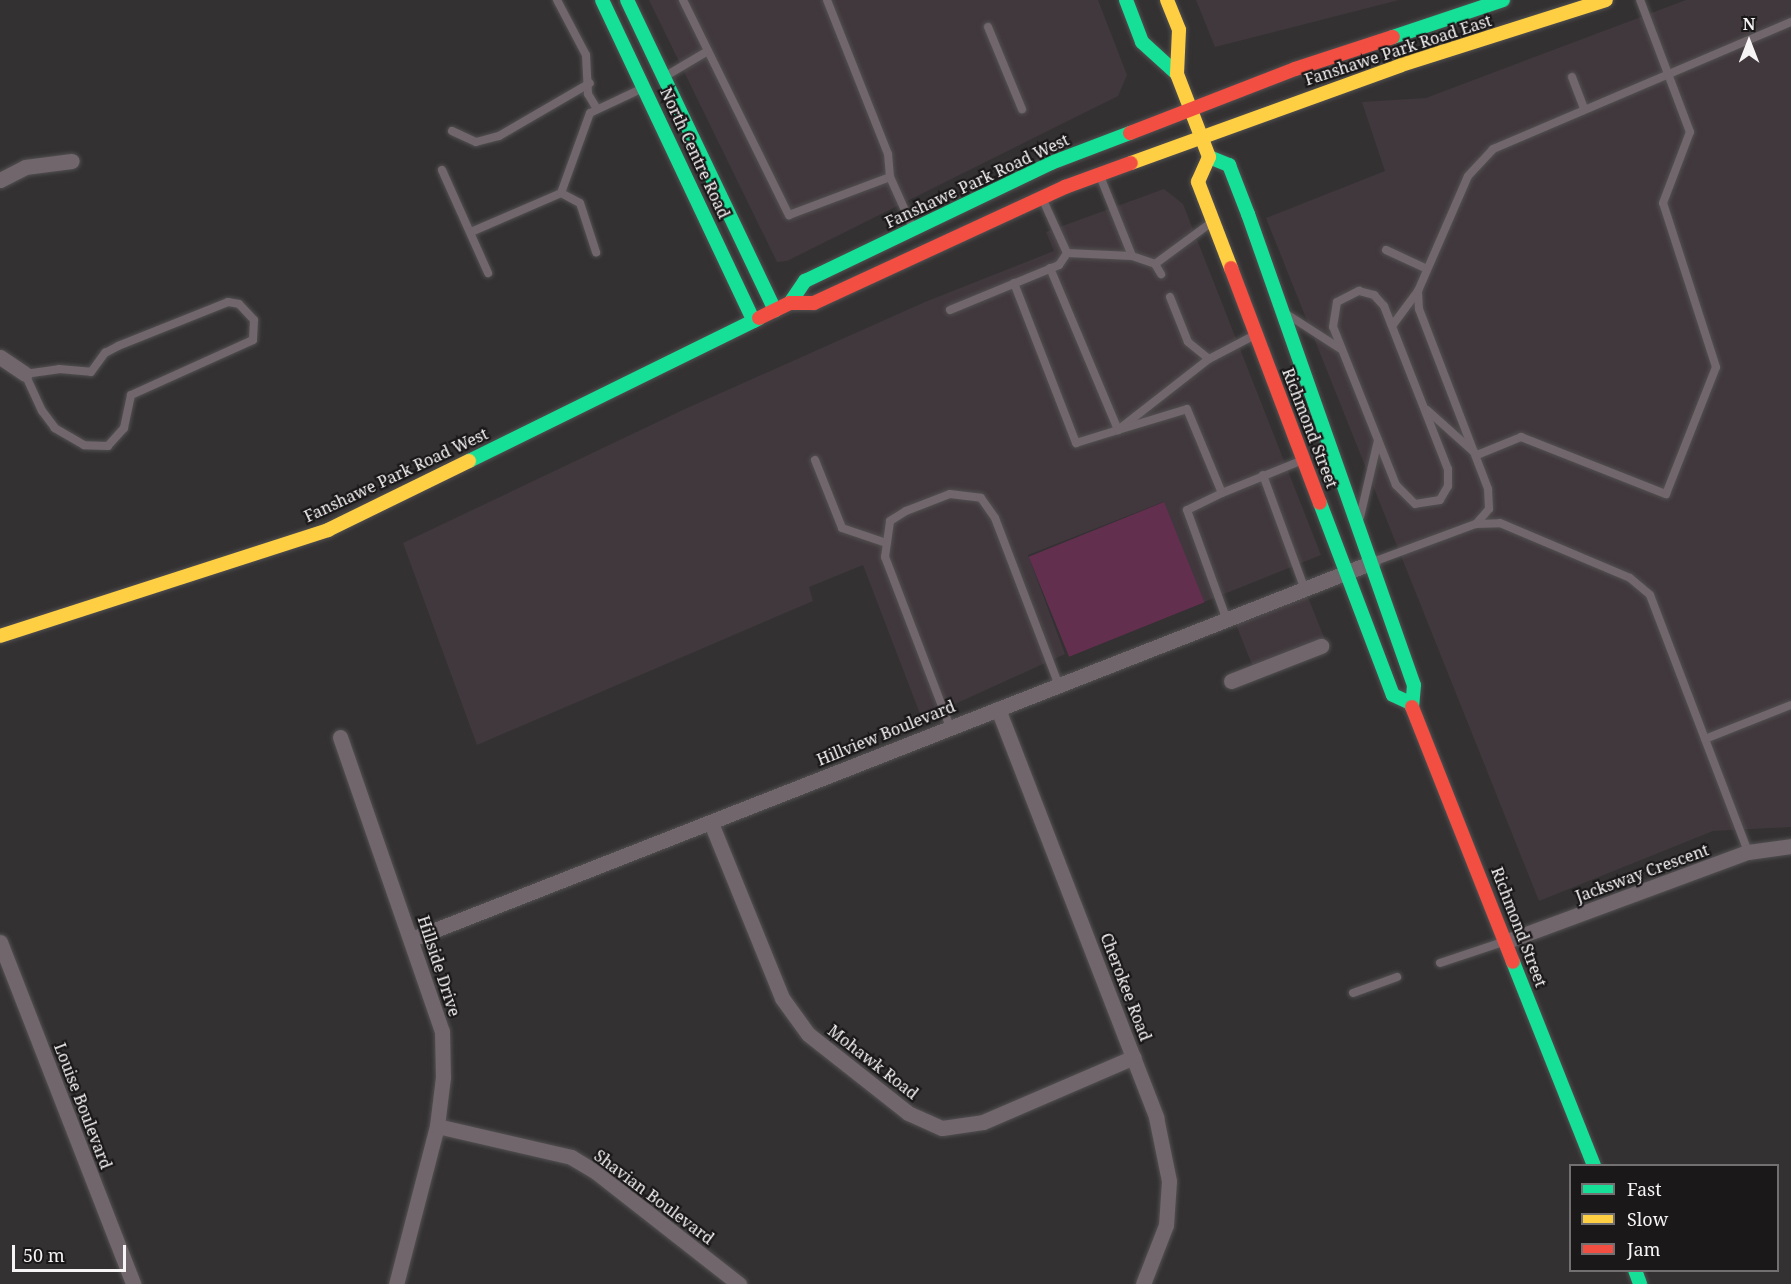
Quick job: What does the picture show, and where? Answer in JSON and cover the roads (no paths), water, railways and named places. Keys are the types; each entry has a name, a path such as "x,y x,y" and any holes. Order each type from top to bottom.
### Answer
{"main road":[{"name":"North Centre Road","path":"602,0 646,87 754,321"},
{"name":"North Centre Road","path":"627,0 666,75 775,310"},
{"path":"1126,0 1142,42 1178,74"},
{"path":"1167,0 1179,30 1178,74 1209,157"},
{"name":"Fanshawe Park Road East","path":"1191,108 1391,35 1503,0"},
{"name":"Fanshawe Park Road East","path":"1203,137 1401,65 1606,0"},
{"name":"Fanshawe Park Road West","path":"790,303 805,281 1051,163 1191,108"},
{"name":"Fanshawe Park Road West","path":"0,636 327,530 790,303 814,303 1042,196 1203,137"},
{"name":"Richmond Street","path":"1410,703 1393,695 1348,571 1198,182 1209,157 1229,165 1373,562 1414,685 1410,703 1507,941 1593,1164"}],"street":[{"path":"0,180 25,167 72,161"},
{"path":"0,357 25,374"},
{"name":"Hillview Boulevard","path":"412,939 711,823 1058,683 1373,562"},
{"path":"1231,681 1321,646"},
{"name":"Cherokee Road","path":"998,709 1156,1118 1168,1181 1167,1225 1143,1284"},
{"name":"Hillside Drive","path":"340,737 412,939 442,1031 443,1077 436,1126 396,1284"},
{"name":"Mohawk Road","path":"711,823 782,998 808,1034 909,1113 942,1128 983,1122 1134,1058"},
{"name":"Jacksway Crescent","path":"1507,941 1748,852 1791,846"},
{"name":"Louise Boulevard","path":"0,942 133,1284"},
{"name":"Shavian Boulevard","path":"436,1126 571,1158 596,1172 739,1284"}],"lane":[{"path":"557,0 586,55 590,83 588,94 597,109"},
{"path":"683,0 789,215 890,177"},
{"path":"827,0 888,154 890,177 914,229"},
{"path":"1477,455 1521,436 1666,494 1716,367 1663,203 1690,132 1640,0"},
{"path":"1392,326 1418,291 1468,176 1493,149 1668,72 1791,22"},
{"path":"988,27 1022,109"},
{"path":"471,232 561,193 590,113 646,87 708,51"},
{"path":"1572,77 1584,109"},
{"path":"452,131 461,139 476,142 499,136 590,83"},
{"path":"442,170 488,273"},
{"path":"1099,175 1132,256"},
{"path":"561,193 580,203 596,252"},
{"path":"1042,196 1067,253"},
{"path":"1155,264 1214,221"},
{"path":"1386,250 1427,269"},
{"path":"1067,253 1132,256 1155,264 1161,274"},
{"path":"950,310 1059,265 1067,253"},
{"path":"1050,268 1118,430"},
{"path":"1014,283 1076,443 1187,409 1222,493"},
{"path":"1359,291 1374,296 1384,306 1448,469 1448,486 1440,500 1415,504 1404,497 1342,350 1333,327 1333,314 1337,302 1347,294 1359,291"},
{"path":"1418,291 1419,309 1477,455 1488,489 1489,509 1476,524"},
{"path":"1170,297 1188,342 1209,359"},
{"path":"228,302 239,304 254,320 253,340 243,347 131,396 124,428 108,446 84,445 55,428 42,411 25,374 59,369 92,372 105,353 118,346 228,302"},
{"path":"1282,311 1342,350"},
{"path":"1118,430 1209,359 1256,334"},
{"path":"1424,407 1477,455"},
{"path":"1359,522 1378,439"},
{"path":"1226,618 1187,510 1304,459"},
{"path":"815,460 842,528 886,543"},
{"path":"1263,475 1304,587"},
{"path":"950,727 885,557 891,521 906,511 950,494 981,498 995,518 1058,683"},
{"path":"1373,562 1476,524 1500,523 1630,578 1650,595 1748,852"},
{"path":"1705,739 1791,705"},
{"path":"1440,963 1507,941"},
{"path":"1353,993 1397,978"}]}
